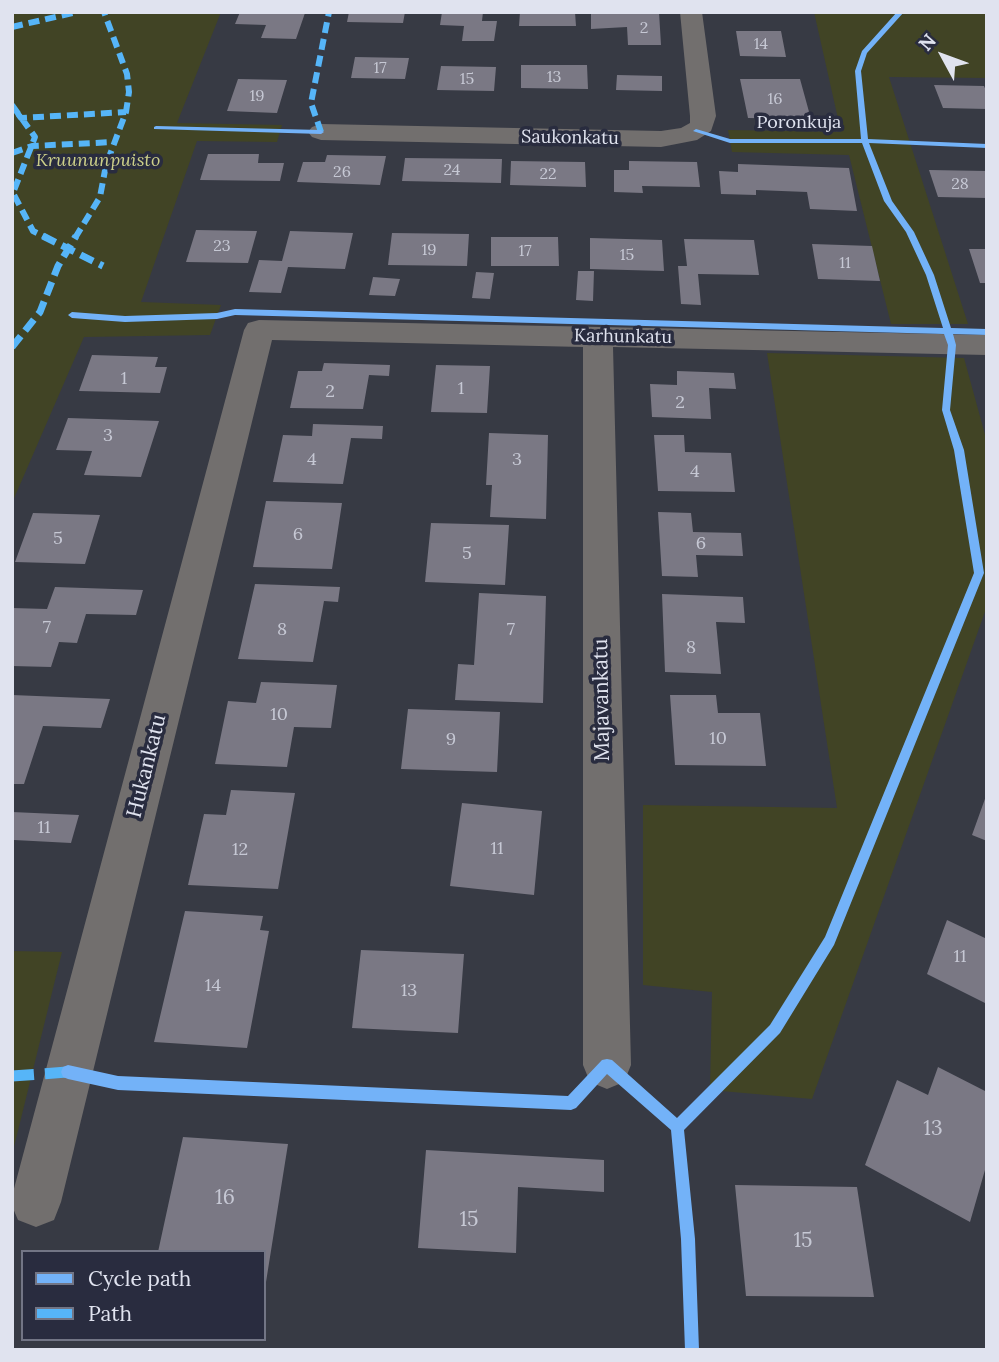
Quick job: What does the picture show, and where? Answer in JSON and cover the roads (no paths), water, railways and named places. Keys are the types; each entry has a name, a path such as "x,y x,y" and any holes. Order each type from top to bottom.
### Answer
{"street":[{"name":"Saukonkatu","path":"321,132 662,139 688,135 702,126 703,116 691,12"},
{"name":"Karhunkatu","path":"260,330 987,345"},
{"name":"Hukankatu","path":"36,1202 260,330"},
{"name":"Majavankatu","path":"598,336 607,1065"}],"park label":[{"name":"Kruununpuisto","path":"98,161"}]}
